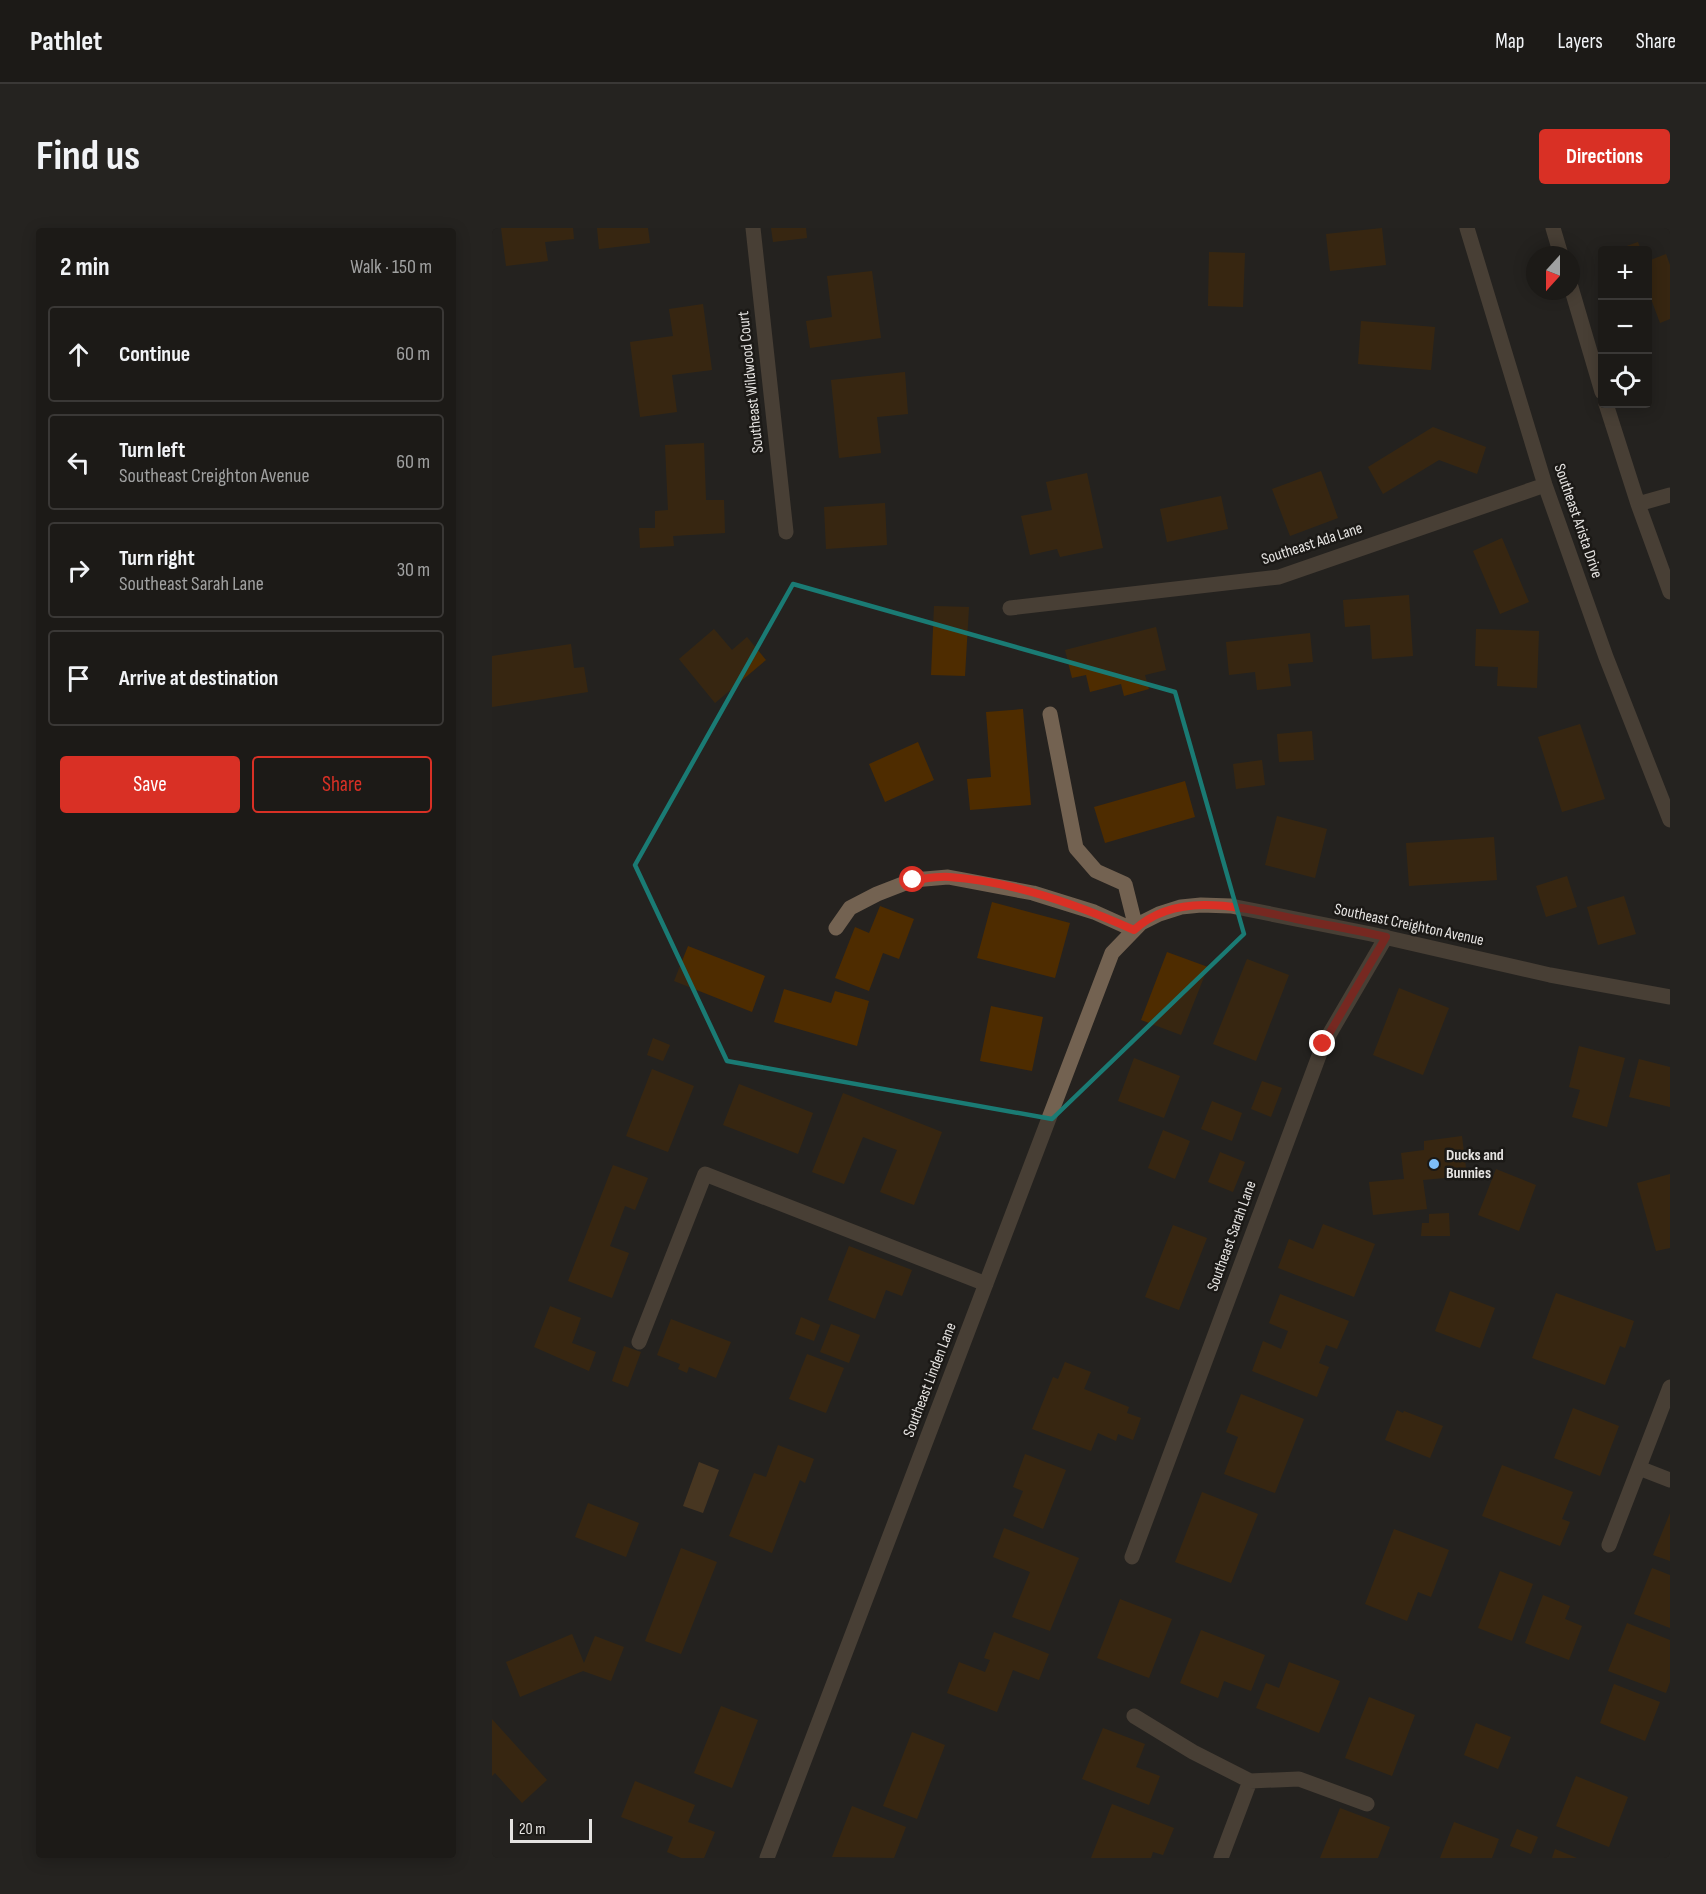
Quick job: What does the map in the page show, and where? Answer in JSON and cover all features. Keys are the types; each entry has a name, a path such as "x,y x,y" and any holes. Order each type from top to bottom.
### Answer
{"street":[{"name":"Southeast Wildwood Court","path":"753,228 786,532"},
{"name":"Southeast Arista Drive","path":"1467,228 1545,484 1606,657 1670,820"},
{"path":"1553,228 1559,246"},
{"path":"1575,300 1598,378"},
{"path":"1607,408 1638,504 1670,592"},
{"name":"Southeast Ada Lane","path":"1010,609 1279,577 1545,484"},
{"path":"1638,504 1670,495"},
{"path":"1050,714 1076,848 1096,871 1125,884 1137,927"},
{"path":"836,928 850,908 877,894 913,880 948,877 1034,893 1137,927"},
{"name":"Southeast Creighton Avenue","path":"1137,927 1181,907 1221,906 1386,937 1550,975 1670,997"},
{"name":"Southeast Linden Lane","path":"767,1858 1112,953 1137,927"},
{"name":"Southeast Sarah Lane","path":"1132,1557 1323,1044 1386,937"},
{"path":"639,1342 705,1174 986,1284"},
{"path":"1609,1545 1670,1387"},
{"path":"1639,1468 1670,1480"},
{"path":"1134,1716 1193,1752 1250,1781 1299,1779 1367,1804"},
{"path":"1221,1858 1250,1781"}],"highlighted area":[{"path":"793,584 1175,692 1244,934 1052,1119 727,1061 635,865"}],"shaded area":[{"path":"699,1462 719,1470 703,1513 683,1506"}],"building":[{"path":"501,228 573,228 574,239 545,242 548,261 506,266"},
{"path":"597,228 648,228 650,243 599,249"},
{"path":"771,228 806,228 807,238 773,242"},
{"path":"1382,228 1386,265 1330,271 1326,234"},
{"path":"1638,242 1640,246 1627,246"},
{"path":"1209,252 1245,253 1243,307 1208,306"},
{"path":"1666,254 1670,265 1670,319 1660,323 1652,301 1652,259"},
{"path":"872,271 881,338 810,348 806,321 832,317 827,276"},
{"path":"703,304 712,370 672,375 677,412 640,417 630,342 673,336 669,309"},
{"path":"1361,321 1435,327 1431,370 1358,364"},
{"path":"905,372 908,414 877,417 881,453 839,458 831,380"},
{"path":"1433,427 1486,447 1477,474 1439,460 1383,494 1368,467"},
{"path":"704,443 706,500 724,500 725,533 673,536 674,546 640,548 639,528 655,528 655,511 668,510 665,445"},
{"path":"1321,471 1338,518 1290,536 1272,489"},
{"path":"1087,473 1103,548 1060,557 1057,549 1030,555 1021,516 1052,510 1046,482"},
{"path":"1221,496 1228,529 1167,542 1160,509"},
{"path":"885,503 887,545 826,549 824,507"},
{"path":"1502,538 1529,602 1500,614 1473,551"},
{"path":"1409,595 1413,656 1372,659 1370,625 1345,627 1343,600"},
{"path":"934,606 969,607 965,676 931,675"},
{"path":"1156,627 1166,670 1145,675 1149,689 1124,696 1121,684 1090,692 1086,675 1072,678 1065,650"},
{"path":"714,629 732,650 747,637 766,660 715,703 679,659"},
{"path":"1476,629 1539,631 1537,688 1497,686 1498,667 1475,666"},
{"path":"1310,633 1313,662 1288,664 1291,686 1257,690 1255,672 1229,675 1226,642"},
{"path":"571,644 574,668 584,667 588,692 492,707 492,656"},
{"path":"1023,709 1031,805 970,810 967,779 991,777 986,712"},
{"path":"1580,724 1605,799 1562,812 1538,737"},
{"path":"1312,731 1314,760 1279,762 1277,734"},
{"path":"918,742 934,780 885,802 869,764"},
{"path":"1262,760 1265,785 1236,789 1233,764"},
{"path":"1185,781 1195,817 1105,843 1094,807"},
{"path":"1277,816 1327,829 1315,878 1265,865"},
{"path":"1494,837 1497,880 1409,886 1406,843"},
{"path":"1567,876 1577,907 1546,917 1536,886"},
{"path":"1624,896 1636,934 1598,945 1587,907"},
{"path":"992,902 1070,923 1055,978 977,958"},
{"path":"880,906 914,919 899,959 883,953 869,991 835,978 855,927 869,933"},
{"path":"688,946 765,976 752,1012 674,981"},
{"path":"1167,952 1208,967 1181,1035 1141,1020"},
{"path":"1247,959 1289,975 1256,1061 1213,1044"},
{"path":"1399,988 1449,1008 1423,1075 1373,1055"},
{"path":"784,989 831,1003 835,991 869,1001 857,1046 774,1022"},
{"path":"991,1006 1043,1017 1032,1071 980,1061"},
{"path":"653,1038 670,1045 663,1061 647,1055"},
{"path":"1579,1046 1625,1058 1607,1127 1572,1117 1580,1090 1569,1087"},
{"path":"1134,1058 1180,1076 1164,1118 1118,1101"},
{"path":"1639,1059 1670,1067 1670,1107 1629,1097"},
{"path":"652,1069 694,1086 668,1152 626,1136"},
{"path":"1262,1081 1282,1088 1271,1117 1251,1109"},
{"path":"739,1084 813,1113 798,1154 723,1125"},
{"path":"843,1093 942,1132 914,1205 880,1192 897,1150 863,1137 844,1184 812,1172"},
{"path":"1212,1101 1242,1113 1232,1141 1201,1129"},
{"path":"1163,1130 1190,1141 1175,1179 1148,1168"},
{"name":"Ducks and Bunnies","path":"1462,1136 1467,1176 1423,1180 1427,1209 1373,1215 1369,1182 1404,1179 1401,1153 1424,1150 1424,1141"},
{"path":"1220,1152 1245,1162 1233,1192 1208,1182"},
{"path":"613,1165 648,1178 635,1210 625,1206 610,1246 629,1253 612,1298 568,1281"},
{"path":"1496,1169 1536,1185 1519,1231 1478,1215"},
{"path":"1670,1174 1670,1248 1656,1251 1637,1183"},
{"path":"1449,1213 1450,1236 1421,1236 1422,1223 1429,1223 1429,1214"},
{"path":"1323,1224 1375,1244 1354,1297 1278,1268 1289,1239 1313,1249"},
{"path":"1173,1225 1207,1238 1179,1310 1145,1297"},
{"path":"849,1246 912,1270 902,1296 886,1290 875,1319 828,1300"},
{"path":"1450,1291 1495,1308 1480,1348 1435,1331"},
{"path":"1556,1293 1634,1321 1625,1348 1620,1346 1605,1385 1532,1358"},
{"path":"1280,1294 1349,1321 1337,1349 1326,1345 1319,1363 1329,1367 1317,1397 1252,1371 1263,1341 1281,1349 1288,1331 1269,1323"},
{"path":"550,1306 581,1318 572,1343 596,1352 589,1371 534,1347"},
{"path":"801,1317 820,1325 814,1341 795,1334"},
{"path":"671,1319 731,1342 716,1378 689,1367 687,1373 678,1369 680,1364 657,1355"},
{"path":"831,1324 860,1335 849,1363 820,1352"},
{"path":"624,1346 641,1352 628,1387 612,1381"},
{"path":"807,1354 844,1368 826,1413 789,1399"},
{"path":"1065,1362 1091,1372 1084,1389 1129,1407 1127,1413 1141,1418 1133,1440 1118,1434 1116,1441 1098,1433 1091,1451 1032,1429 1053,1377 1058,1379"},
{"path":"1241,1394 1304,1419 1275,1493 1224,1474 1238,1437 1226,1432"},
{"path":"1573,1408 1619,1426 1600,1476 1554,1458"},
{"path":"1397,1410 1443,1426 1430,1458 1385,1440"},
{"path":"778,1445 814,1459 805,1483 800,1480 772,1553 729,1536 754,1473 766,1477"},
{"path":"1025,1454 1066,1470 1043,1529 1013,1516 1023,1491 1013,1487"},
{"path":"1502,1465 1573,1492 1562,1519 1570,1522 1560,1546 1482,1516"},
{"path":"1202,1492 1258,1514 1231,1583 1175,1562"},
{"path":"588,1503 639,1523 626,1557 575,1537"},
{"path":"1670,1513 1670,1561 1653,1555"},
{"path":"1004,1528 1079,1558 1050,1631 1012,1617 1030,1572 993,1557"},
{"path":"1394,1529 1449,1550 1431,1597 1418,1592 1407,1621 1365,1604"},
{"path":"681,1548 717,1562 681,1654 645,1641"},
{"path":"1652,1568 1670,1575 1670,1628 1634,1614"},
{"path":"1500,1571 1533,1584 1512,1641 1478,1628"},
{"path":"1543,1595 1570,1606 1565,1619 1582,1626 1569,1660 1525,1643"},
{"path":"1120,1599 1172,1619 1149,1678 1097,1658"},
{"path":"1627,1623 1670,1640 1670,1682 1666,1693 1608,1671"},
{"path":"1201,1630 1265,1655 1251,1691 1224,1681 1218,1698 1180,1683"},
{"path":"994,1632 1049,1654 1039,1680 1013,1670 997,1712 947,1693 959,1662 985,1672 990,1660 984,1658"},
{"path":"572,1634 584,1663 595,1636 624,1647 611,1681 583,1671 520,1697 506,1662"},
{"path":"1289,1662 1340,1681 1319,1733 1256,1708 1266,1683 1279,1688"},
{"path":"1614,1684 1660,1702 1645,1741 1600,1723"},
{"path":"1369,1697 1415,1715 1392,1776 1345,1758"},
{"path":"721,1706 758,1720 732,1788 694,1773"},
{"path":"492,1719 547,1780 522,1803 495,1773 492,1776"},
{"path":"1476,1723 1511,1737 1498,1769 1464,1755"},
{"path":"1103,1728 1145,1744 1136,1767 1160,1776 1149,1805 1082,1779"},
{"path":"912,1732 945,1745 917,1819 883,1806"},
{"path":"1576,1776 1628,1797 1609,1847 1556,1826"},
{"path":"635,1781 695,1805 688,1822 715,1832 704,1858 681,1858 667,1852 673,1837 621,1817"},
{"path":"1112,1804 1174,1828 1163,1855 1153,1852 1151,1858 1091,1858"},
{"path":"852,1806 906,1827 894,1858 832,1857"},
{"path":"1340,1808 1390,1827 1378,1858 1320,1858"},
{"path":"1454,1822 1499,1839 1492,1858 1440,1858"},
{"path":"1517,1829 1538,1837 1531,1854 1510,1846"},
{"path":"1555,1849 1577,1858 1552,1858"}],"place":[{"name":"Ducks and Bunnies","path":"1434,1164"}],"route":[{"path":"913,880 948,877 1034,893 1094,912 1134,930 1159,914 1181,907 1201,905 1231,906 1386,937 1323,1044"}]}
